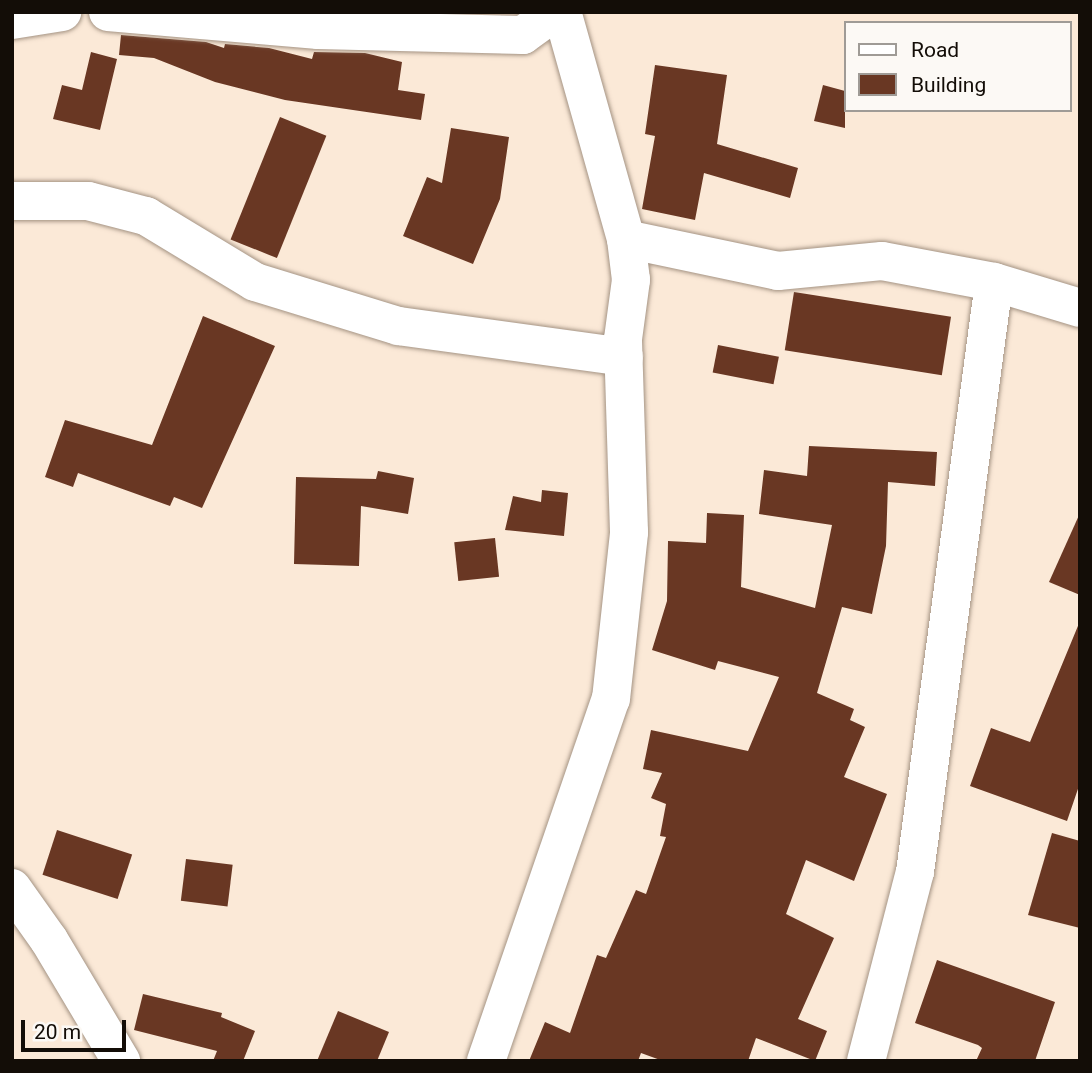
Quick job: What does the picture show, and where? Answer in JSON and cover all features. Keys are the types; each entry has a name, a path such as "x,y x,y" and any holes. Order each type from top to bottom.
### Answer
{"street":[{"path":"12,20 62,12"},
{"path":"108,12 318,30 523,35 555,12"},
{"path":"486,1061 611,699 629,532 624,357 631,280 626,239 562,12"},
{"path":"12,201 89,201 146,216 255,282 398,326 624,357"},
{"path":"626,239 778,271 882,261 995,282 1080,308"},
{"path":"866,1061 915,872 995,282"},
{"path":"12,888 49,940 121,1061"}],"building":[{"path":"121,35 206,42 224,48 225,44 269,48 312,59 314,52 365,53 402,62 398,90 425,94 421,120 285,100 215,82 154,58 119,55"},
{"path":"91,52 117,59 100,130 53,119 62,85 82,90"},
{"path":"655,65 727,75 717,144 798,168 790,198 704,173 695,220 642,209 655,136 645,134"},
{"path":"823,85 844,91 845,128 814,121"},
{"path":"280,117 326,136 277,258 231,239"},
{"path":"451,128 509,137 500,199 473,264 403,236 427,177 442,183"},
{"path":"794,292 951,317 942,375 785,350"},
{"path":"203,316 275,346 202,508 174,497 170,506 78,473 73,487 45,477 65,420 152,445"},
{"path":"718,345 779,357 774,384 713,372"},
{"path":"809,446 937,452 935,486 888,482 886,546 872,614 842,607 817,693 854,709 850,720 865,727 844,777 887,794 854,881 806,860 786,914 834,938 798,1019 827,1031 815,1061 756,1038 748,1061 663,1061 641,1053 638,1061 529,1061 545,1022 570,1033 597,955 606,958 636,890 646,894 666,837 660,836 666,804 651,798 662,773 643,769 651,730 748,751 779,677 718,661 715,670 652,650 667,601 668,541 706,543 707,513 744,515 741,587 815,608 832,525 759,514 764,470 807,476"},
{"path":"378,471 414,478 408,514 361,506 359,566 294,564 296,477 376,479"},
{"path":"542,490 568,493 564,536 505,530 513,496 541,502"},
{"path":"1080,513 1080,595 1049,582"},
{"path":"495,538 499,577 458,581 454,542"},
{"path":"1080,621 1080,783 1067,821 970,786 991,728 1030,742"},
{"path":"57,830 132,854 118,899 42,875"},
{"path":"1052,833 1080,841 1080,928 1028,915"},
{"path":"186,859 233,865 228,906 181,901"},
{"path":"937,960 1055,1002 1035,1061 976,1061 982,1048 978,1045 915,1023"},
{"path":"143,994 222,1013 221,1017 255,1031 243,1061 213,1061 217,1051 134,1030"},
{"path":"338,1011 389,1032 377,1061 317,1061"}]}
